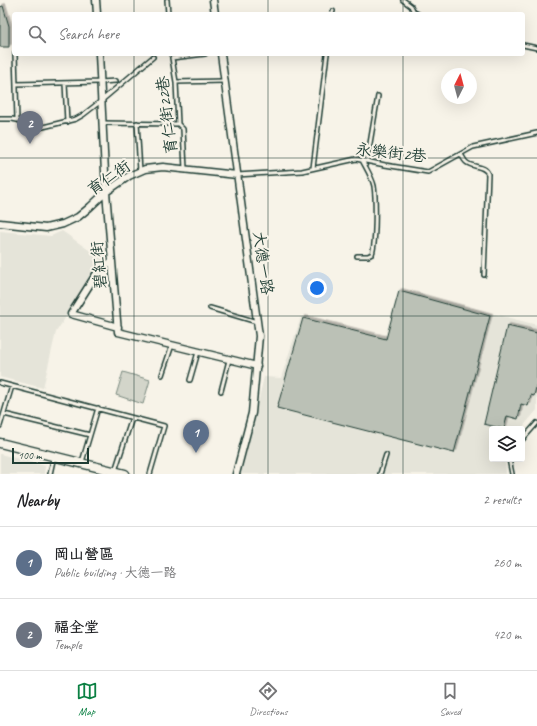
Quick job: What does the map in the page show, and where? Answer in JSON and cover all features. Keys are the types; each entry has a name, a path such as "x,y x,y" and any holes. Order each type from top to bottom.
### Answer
{"street":[{"path":"96,0 97,12"},
{"path":"213,0 215,12"},
{"name":"碧紅街","path":"99,56 106,192 118,327"},
{"name":"大德一路","path":"220,56 259,336 252,413 236,474"},
{"name":"育仁街","path":"0,223 46,228 63,224 78,217 106,192 129,176 145,169 163,167 237,175"},
{"path":"112,263 102,265 71,314 118,327 118,332 257,366"},
{"path":"0,443 125,474"}],"lane":[{"path":"167,0 168,12"},
{"path":"403,0 411,6 414,12"},
{"path":"525,45 537,48"},
{"path":"15,56 17,120"},
{"name":"育仁街22巷","path":"185,169 183,129 178,124 176,82 172,58 189,56"},
{"path":"314,168 327,56"},
{"path":"0,119 12,119 32,126 44,127 76,119 101,101 153,57"},
{"path":"16,84 100,82 116,80"},
{"path":"176,82 224,81"},
{"path":"65,83 67,122"},
{"path":"367,161 378,96"},
{"path":"102,124 178,124"},
{"path":"137,124 140,172"},
{"name":"永樂街2巷","path":"237,175 302,171 356,159 428,172 473,146 537,133"},
{"path":"460,154 466,162 484,169 488,174 484,275"},
{"path":"357,256 368,256 372,254 374,249 374,184 362,160"},
{"path":"210,308 257,322"},
{"path":"162,375 172,345"},
{"path":"190,380 198,352"},
{"path":"221,391 229,360"},
{"path":"0,383 164,426 150,474"},
{"path":"0,426 12,386"},
{"path":"82,463 98,408"},
{"path":"4,414 90,435"},
{"path":"115,472 132,418"},
{"path":"525,437 537,423"},
{"path":"380,474 386,455"},
{"path":"50,474 54,456"},
{"path":"510,462 512,474"}],"shaded area":[{"path":"0,231 51,236 62,231 103,260 56,332 43,388 0,377"},
{"path":"399,289 537,325 537,410 524,426 489,426 489,462 505,462 506,474 241,474 264,377 281,378 301,317 384,339"},
{"path":"123,372 150,380 143,404 116,395"},
{"path":"0,454 45,466 44,474 0,474"}],"building":[{"path":"3,6 9,26 9,47 0,47 0,7"},
{"path":"399,291 490,316 454,453 277,408 303,318 386,339"},
{"path":"507,326 537,333 537,383 534,396 531,395 528,406 521,404 518,419 507,416 505,426 492,426 484,424"}],"place":[{"name":"福全堂","path":"30,144"},
{"name":"岡山營區","path":"196,453"}]}
